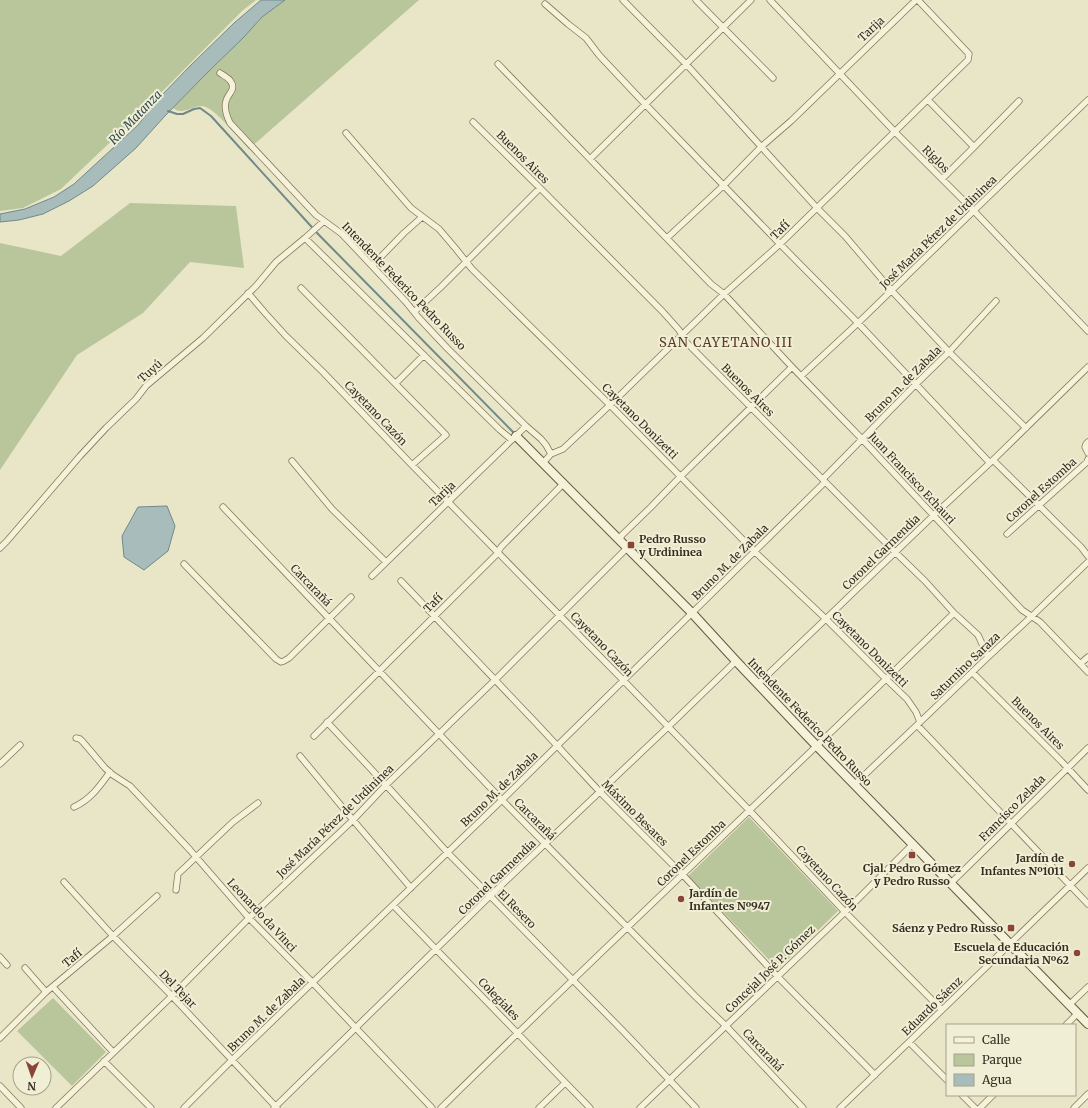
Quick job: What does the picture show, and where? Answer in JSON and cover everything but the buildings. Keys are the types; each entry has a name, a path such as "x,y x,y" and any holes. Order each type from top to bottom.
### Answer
{"street":[{"path":"623,0 686,64 817,208 845,236 892,291 949,352 1026,428"},
{"path":"696,0 773,78"},
{"path":"590,159 751,0"},
{"name":"Riglos","path":"770,0 895,132 974,211 1088,331"},
{"name":"Tarija","path":"667,238 917,0"},
{"name":"Tafí","path":"543,463 551,454 563,449 724,294 780,244 968,60 969,54 917,0"},
{"path":"545,4 586,38 599,55 645,104 723,186 858,323 915,385 991,462 1081,547 1088,556"},
{"name":"Juan Francisco Echauri","path":"498,64 711,284 724,294 792,368 862,439 1022,610 1040,622 1088,672"},
{"name":"Intendente Federico Pedro Russo","path":"220,73 230,79 233,85 226,103 230,123 316,215 342,234 447,348 541,439 551,454"},
{"path":"928,100 974,147"},
{"name":"José María Pérez de Urdininea","path":"801,376 892,291 1088,100"},
{"path":"942,179 1019,101"},
{"name":"Buenos Aires","path":"473,122 663,312 679,330 686,341 925,581 954,613 978,635 988,657"},
{"name":"Cayetano Donizetti","path":"346,133 411,208 439,229 466,262 681,476 754,551 907,698 916,712 919,724 1088,904"},
{"path":"414,312 442,287 540,188"},
{"path":"372,266 422,217"},
{"name":"Tuyú","path":"0,548 80,456 136,399 146,386 203,338 256,286 276,262 324,221"},
{"path":"305,238 500,430 514,438"},
{"path":"301,288 446,435 412,465"},
{"name":"Cayetano Cazón","path":"248,293 271,320 560,615 749,810 845,912 942,1010"},
{"name":"Bruno m. de Zabala","path":"824,480 862,439 949,352 996,301"},
{"path":"396,383 424,355"},
{"name":"Coronel Garmendia","path":"758,684 991,462 1088,367"},
{"path":"619,540 622,535 651,508 681,476 792,368"},
{"name":"Tarija","path":"372,576 526,426"},
{"name":"Intendente Federico Pedro Russo","path":"514,438 564,483 1088,1024"},
{"name":"Coronel Estomba","path":"1088,442 1085,447 1088,453"},
{"name":"Coronel Estomba","path":"1007,534 1087,462 1088,459"},
{"path":"292,460 332,509 386,562"},
{"name":"Bruno M. de Zabala","path":"184,1108 624,681 824,480"},
{"name":"Tafí","path":"314,736 496,555 501,547 564,483"},
{"name":"Carcarañá","path":"223,507 502,800 726,1026 803,1108"},
{"name":"José María Pérez de Urdininea","path":"56,1108 172,996 249,918 353,820 386,785 440,734 627,548"},
{"name":"Saturnino Saraza","path":"855,784 1088,562"},
{"path":"184,564 276,659 281,662 284,662 289,658 351,597"},
{"name":"Máximo Besares","path":"401,580 600,792 683,875 777,976 875,1075"},
{"name":"Coronel Estomba","path":"441,1108 749,810 818,746 954,613"},
{"path":"1080,664 1088,657"},
{"name":"Coronel Garmendia","path":"276,1107 490,896 736,661"},
{"name":"Buenos Aires","path":"972,672 1088,790"},
{"name":"El Resero","path":"327,722 448,853 624,1032 696,1108"},
{"name":"Leonardo da Vinci","path":"76,738 83,742 104,768 130,786 196,857 249,918 432,1108"},
{"path":"0,764 20,745"},
{"name":"Francisco Zelada","path":"951,883 1088,748"},
{"path":"300,756 411,888"},
{"path":"74,807 88,800 110,772"},
{"path":"176,890 178,874 234,822 258,803"},
{"name":"Concejal José P. Gómez","path":"640,1108 845,912 913,844"},
{"name":"Eduardo Sáenz","path":"840,1108 1088,868"},
{"name":"Del Tejar","path":"64,882 113,936 172,996 276,1107"},
{"name":"Tafí","path":"0,1038 46,992 113,936 157,896"},
{"name":"Colegiales","path":"393,905 590,1108"},
{"path":"0,957 7,965"},
{"path":"25,968 46,992"},
{"path":"53,987 113,1052"},
{"path":"1070,1004 1088,987"},
{"path":"1067,1024 1078,1013"},
{"path":"909,1042 946,1079"},
{"path":"104,1061 151,1108"},
{"path":"539,1108 565,1082"},
{"path":"0,1086 21,1108"},
{"path":"1074,1108 1088,1094"},
{"path":"963,1096 974,1108"},
{"path":"980,1108 993,1096"}],"green space":[{"path":"0,0 256,0 242,11 145,109 61,189 23,208 0,211"},
{"path":"285,0 419,0 249,149 216,114 206,107 198,106 181,111 173,108 262,17"},
{"path":"130,203 236,206 244,268 190,262 143,313 77,355 0,470 0,243 61,256"},
{"path":"749,817 838,911 778,969 688,876"},
{"path":"53,998 106,1052 72,1086 52,1066 52,1056 42,1056 17,1031"}],"water":[{"path":"261,0 285,0 262,17 164,117 136,148 93,186 69,201 43,214 19,220 0,222 0,214 25,209 54,197 74,184 138,125 161,96 190,66 234,23"},
{"path":"167,506 175,526 168,551 144,570 124,557 122,536 138,507"}],"waterway":[{"path":"168,111 183,114 200,108 211,116 319,235 516,435"}],"place":[{"name":"Pedro Russo y Urdininea","path":"631,545"},
{"name":"Cjal. Pedro Gómez y Pedro Russo","path":"912,855"},
{"name":"Jardín de Infantes Nº1011","path":"1072,864"},
{"name":"Jardín de Infantes Nº947","path":"681,899"},
{"name":"Sáenz y Pedro Russo","path":"1011,928"},
{"name":"Escuela de Educación Secundaria Nº62","path":"1077,953"}],"district":[{"name":"SAN CAYETANO III","path":"726,342"}],"water label":[{"name":"Río Matanza","path":"135,117"}]}
